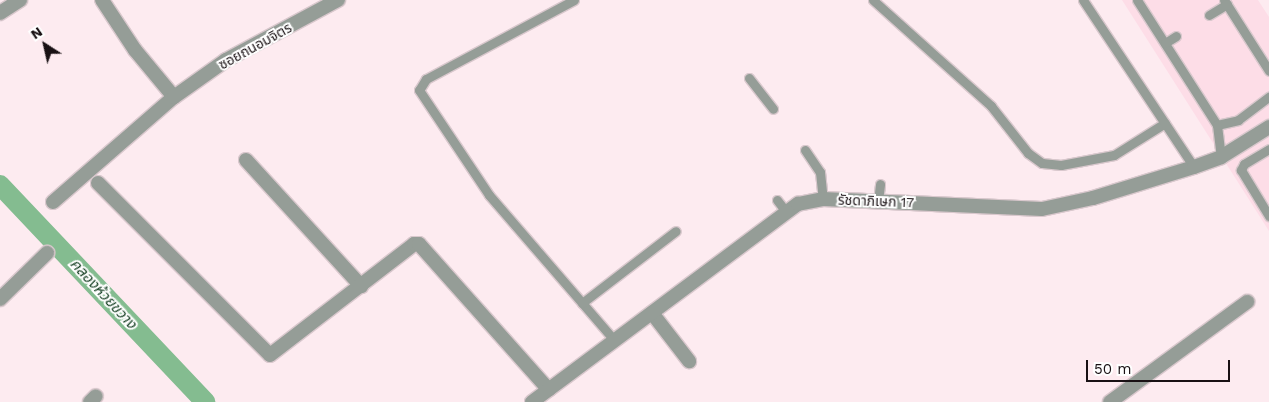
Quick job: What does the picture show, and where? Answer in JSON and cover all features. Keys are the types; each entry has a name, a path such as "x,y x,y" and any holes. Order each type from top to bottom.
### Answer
{"street":[{"path":"0,13 20,0"},
{"path":"102,0 135,50 174,97"},
{"name":"ซอยถนอมจิตร","path":"53,202 174,97 226,60 338,0"},
{"name":"รัชดาภิเษก 17","path":"532,402 798,204 822,199 1042,209 1093,198 1194,167 1221,157 1269,127"},
{"path":"246,160 360,286"},
{"path":"98,183 270,355 411,245 419,244 549,390"},
{"path":"1,296 47,253"},
{"path":"1110,402 1247,302"},
{"path":"652,313 689,361"}],"lane":[{"path":"574,0 426,79 419,90 489,195 614,341"},
{"path":"872,0 991,106 1028,153 1042,162 1061,164 1114,155 1165,123"},
{"path":"1083,0 1194,167"},
{"path":"1137,0 1217,125 1221,157"},
{"path":"1209,15 1225,2 1269,71"},
{"path":"1165,43 1176,36"},
{"path":"749,78 773,108"},
{"path":"1217,125 1238,120 1269,97"},
{"path":"1269,149 1244,164 1241,170 1269,216"},
{"path":"805,150 820,172 822,199"},
{"path":"878,201 880,184"},
{"path":"777,200 787,213"},
{"path":"582,303 676,231"}],"shaded area":[{"path":"1122,0 1258,0 1269,17 1269,231"}],"waterway":[{"name":"คลองห้วยขวาง","path":"0,185 205,402"}]}
